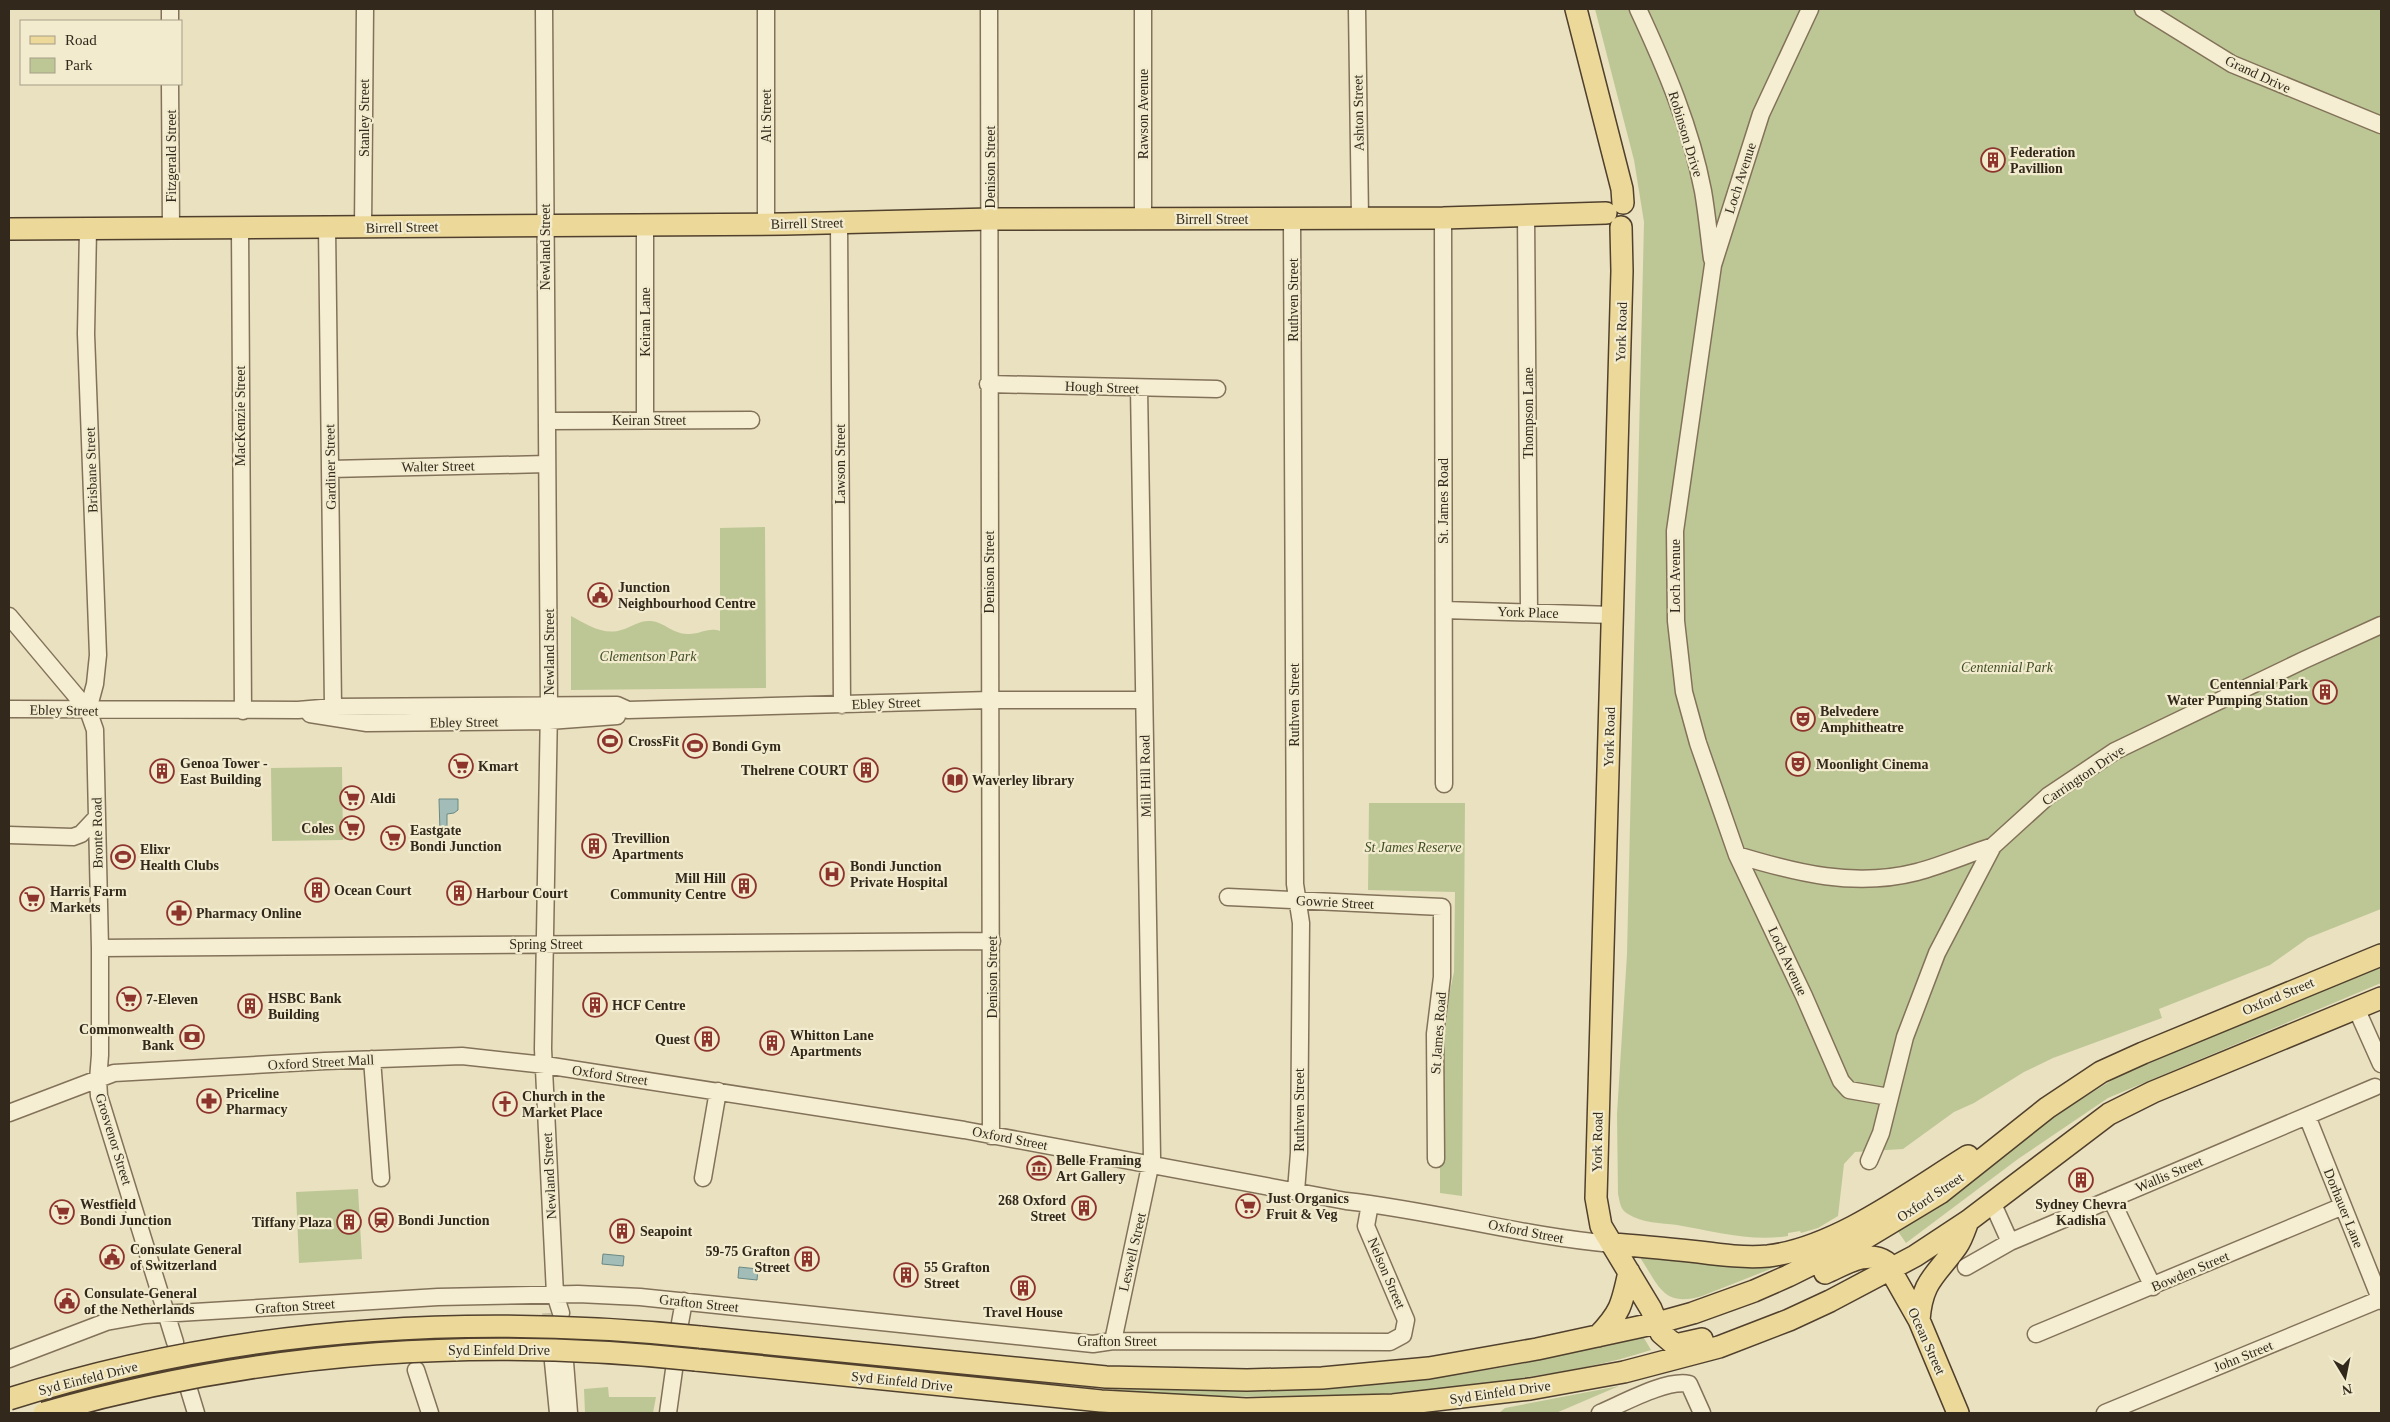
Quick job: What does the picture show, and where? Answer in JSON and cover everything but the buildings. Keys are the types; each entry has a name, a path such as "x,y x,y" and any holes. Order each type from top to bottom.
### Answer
{"main road":[{"name":"York Road","path":"1576,9 1622,189 1617,214 1622,271 1596,1190 1600,1224 1612,1244"},
{"name":"Birrell Street","path":"9,229 1443,218 1526,214 1617,214"},
{"name":"Oxford Street","path":"1657,1323 1693,1313 1788,1276 1867,1237 1940,1193 2047,1108 2101,1072 2381,955"},
{"path":"1612,1244 1664,1338 1675,1345 1719,1335 1759,1332 1830,1301 1892,1270 1968,1221 2109,1114 2153,1092 2381,998"},
{"path":"1612,1244 1746,1257 1775,1255 1802,1249 1826,1240 1858,1223 2047,1108"},
{"path":"1919,1320 1920,1299 1925,1288 1958,1245 1968,1221"},
{"path":"1788,1276 1818,1276 1869,1255 1878,1256 1892,1270"},
{"name":"Ocean Street","path":"1892,1270 1919,1320 1958,1413"},
{"path":"1598,1336 1614,1319 1620,1309 1629,1272"},
{"name":"Syd Einfeld Drive","path":"9,1399 114,1370 204,1351 276,1340 356,1331 430,1326 538,1325 649,1332 1106,1377 1247,1380 1322,1378 1411,1370 1519,1352 1657,1323"},
{"name":"Syd Einfeld Drive","path":"44,1413 166,1382 218,1372 377,1353 539,1349 646,1355 1156,1405 1246,1409 1392,1405 1530,1389 1661,1364 1759,1332"}],"street":[{"name":"Stanley Street","path":"363,227 365,9"},
{"name":"Newland Street","path":"544,9 549,714 544,944 544,1065 555,1313"},
{"name":"Alt Street","path":"766,9 766,224"},
{"name":"Denison Street","path":"989,9 990,220 988,384 992,1136"},
{"name":"Rawson Avenue","path":"1143,9 1144,219"},
{"name":"Ashton Street","path":"1357,9 1360,218"},
{"name":"Robinson Drive","path":"1638,9 1662,61 1689,136 1702,191 1713,265"},
{"name":"Loch Avenue","path":"1810,9 1761,114 1713,265 1675,531 1676,621 1684,692 1698,743 1737,855 1804,996 1841,1081 1849,1090 1889,1097"},
{"name":"Grand Drive","path":"2143,9 2232,64 2381,125"},
{"name":"Fitzgerald Street","path":"170,85 172,228"},
{"name":"Thompson Lane","path":"1526,214 1529,612"},
{"name":"Ruthven Street","path":"1292,218 1295,884 1301,923 1299,1153 1296,1191"},
{"name":"St. James Road","path":"1443,218 1444,784"},
{"name":"Lawson Street","path":"839,223 842,705"},
{"name":"Keiran Lane","path":"645,419 646,225"},
{"name":"MacKenzie Street","path":"240,227 243,710"},
{"name":"Gardiner Street","path":"327,227 333,706"},
{"name":"Brisbane Street","path":"88,229 86,334 98,655 95,684 88,710"},
{"name":"Hough Street","path":"988,384 1217,389"},
{"name":"Mill Hill Road","path":"1139,388 1151,1164"},
{"name":"Keiran Street","path":"547,421 645,419 751,420"},
{"name":"Walter Street","path":"330,469 547,464"},
{"name":"York Place","path":"1444,610 1613,615"},
{"name":"Bronte Road","path":"9,616 88,710 95,730 100,948 100,1055 98,1080"},
{"name":"Carrington Drive","path":"1869,1161 1881,1133 1905,1037 1937,953 1993,846 2048,796 2115,751 2381,625"},
{"name":"Ebley Street","path":"298,710 326,718 367,723 549,714 617,705 628,710 990,700 1144,700"},
{"name":"Ebley Street","path":"9,709 298,710 333,706 549,714"},
{"path":"9,835 73,837 81,834 97,817"},
{"path":"1737,855 1789,871 1835,879 1876,878 1916,872 1993,846"},
{"name":"Gowrie Street","path":"1228,897 1442,907"},
{"name":"St James Road","path":"1436,1159 1435,1034 1442,977 1442,907"},
{"name":"Spring Street","path":"100,948 992,941"},
{"path":"2356,1008 2381,1064"},
{"name":"Oxford Street Mall","path":"98,1080 114,1073 372,1059 462,1056 544,1065"},
{"path":"372,1059 381,1178"},
{"name":"Oxford Street","path":"544,1065 718,1091 992,1136 1370,1204 1433,1213 1572,1240 1612,1244"},
{"path":"2378,1091 2374,1078 2381,1069"},
{"path":"9,1113 98,1080"},
{"name":"Grosvenor Street","path":"98,1080 99,1096 175,1342"},
{"path":"703,1178 718,1091"},
{"name":"Wallis Street","path":"1966,1267 2010,1242 2307,1116 2378,1091"},
{"name":"Dorhauer Lane","path":"2307,1116 2381,1300"},
{"name":"Leswell Street","path":"1113,1341 1151,1164"},
{"path":"2111,1199 2153,1287"},
{"path":"1992,1202 2010,1242"},
{"name":"Nelson Street","path":"1370,1204 1366,1226 1405,1316 1405,1332 1396,1340"},
{"name":"Bowden Street","path":"2036,1334 2153,1287 2343,1206"},
{"name":"Grafton Street","path":"9,1359 106,1322 126,1317 429,1298 555,1294 640,1297 684,1301 1093,1344 1113,1341 1378,1343 1396,1340"},
{"name":"John Street","path":"2106,1413 2381,1300"},
{"path":"680,1323 684,1301"},
{"path":"558,1413 559,1362 569,1413"},
{"path":"416,1370 430,1413"},
{"path":"668,1413 674,1370"},
{"path":"1600,1413 1665,1387 1682,1383 1689,1384 1702,1413"},
{"path":"189,1390 196,1413"}],"green space":[{"name":"Centennial Park","path":"1595,9 2381,9 2381,909 2308,938 2270,965 2159,1009 2162,1018 2053,1058 2024,1072 1974,1103 1954,1112 1903,1149 1855,1152 1844,1164 1838,1216 1818,1228 1801,1233 1800,1231 1788,1233 1788,1236 1746,1237 1645,1221 1633,1217 1623,1210 1618,1194 1617,1114 1627,954 1644,222 1634,160"},
{"name":"Clementson Park","path":"765,527 766,688 571,690 571,616 595,628 608,631 621,630 639,623 651,621 682,633 692,634 711,630 720,631 720,528"},
{"path":"342,767 343,840 272,841 271,768"},
{"name":"St James Reserve","path":"1369,803 1465,803 1462,1196 1440,1193 1440,1055 1442,1028 1454,972 1455,892 1368,890"},
{"path":"2381,964 2381,983 2108,1098 2018,1159 1906,1243 1897,1230 2043,1123 2138,1064"},
{"path":"358,1189 362,1259 299,1263 296,1192"},
{"path":"1641,1254 1801,1257 1702,1296 1679,1299 1671,1297 1664,1292 1641,1259"},
{"path":"1640,1337 1644,1338 1651,1350 1603,1363 1554,1373 1420,1391 1267,1397 1165,1394 1114,1390 1114,1387 1256,1391 1398,1382 1511,1366"},
{"path":"1619,1386 1556,1413 1499,1413 1505,1408"},
{"path":"608,1387 609,1397 656,1397 653,1413 585,1413 584,1389"}],"water":[{"path":"439,799 458,799 458,810 447,814 447,832 440,832"},
{"path":"603,1254 624,1256 623,1266 602,1264"},
{"path":"739,1267 758,1269 757,1280 738,1278"}],"tunnel":[{"path":"550,1313 553,1362"}],"place":[{"name":"Federation Pavillion","path":"1993,160"},
{"name":"Junction Neighbourhood Centre","path":"600,595"},
{"name":"Centennial Park Water Pumping Station","path":"2325,692"},
{"name":"Belvedere Amphitheatre","path":"1803,719"},
{"name":"CrossFit","path":"610,741"},
{"name":"Bondi Gym","path":"695,746"},
{"name":"Moonlight Cinema","path":"1798,764"},
{"name":"Kmart","path":"461,766"},
{"name":"Thelrene COURT","path":"866,770"},
{"name":"Genoa Tower - East Building","path":"162,771"},
{"name":"Waverley library","path":"955,780"},
{"name":"Aldi","path":"352,798"},
{"name":"Coles","path":"352,828"},
{"name":"Eastgate Bondi Junction","path":"393,838"},
{"name":"Trevillion Apartments","path":"594,846"},
{"name":"Elixr Health Clubs","path":"123,857"},
{"name":"Bondi Junction Private Hospital","path":"832,874"},
{"name":"Mill Hill Community Centre","path":"744,886"},
{"name":"Ocean Court","path":"317,890"},
{"name":"Harbour Court","path":"459,893"},
{"name":"Harris Farm Markets","path":"32,899"},
{"name":"Pharmacy Online","path":"179,913"},
{"name":"7-Eleven","path":"129,999"},
{"name":"HCF Centre","path":"595,1005"},
{"name":"HSBC Bank Building","path":"250,1006"},
{"name":"Commonwealth Bank","path":"192,1037"},
{"name":"Quest","path":"707,1039"},
{"name":"Whitton Lane Apartments","path":"772,1043"},
{"name":"Priceline Pharmacy","path":"209,1101"},
{"name":"Church in the Market Place","path":"505,1104"},
{"name":"Belle Framing Art Gallery","path":"1039,1168"},
{"name":"Sydney Chevra Kadisha","path":"2081,1180"},
{"name":"Just Organics Fruit & Veg","path":"1248,1206"},
{"name":"268 Oxford Street","path":"1084,1208"},
{"name":"Westfield Bondi Junction","path":"62,1212"},
{"name":"Bondi Junction","path":"381,1220"},
{"name":"Tiffany Plaza","path":"349,1222"},
{"name":"Seapoint","path":"622,1231"},
{"name":"Consulate General of Switzerland","path":"112,1257"},
{"name":"59-75 Grafton Street","path":"807,1259"},
{"name":"55 Grafton Street","path":"906,1275"},
{"name":"Travel House","path":"1023,1288"},
{"name":"Consulate-General of the Netherlands","path":"67,1301"}]}
